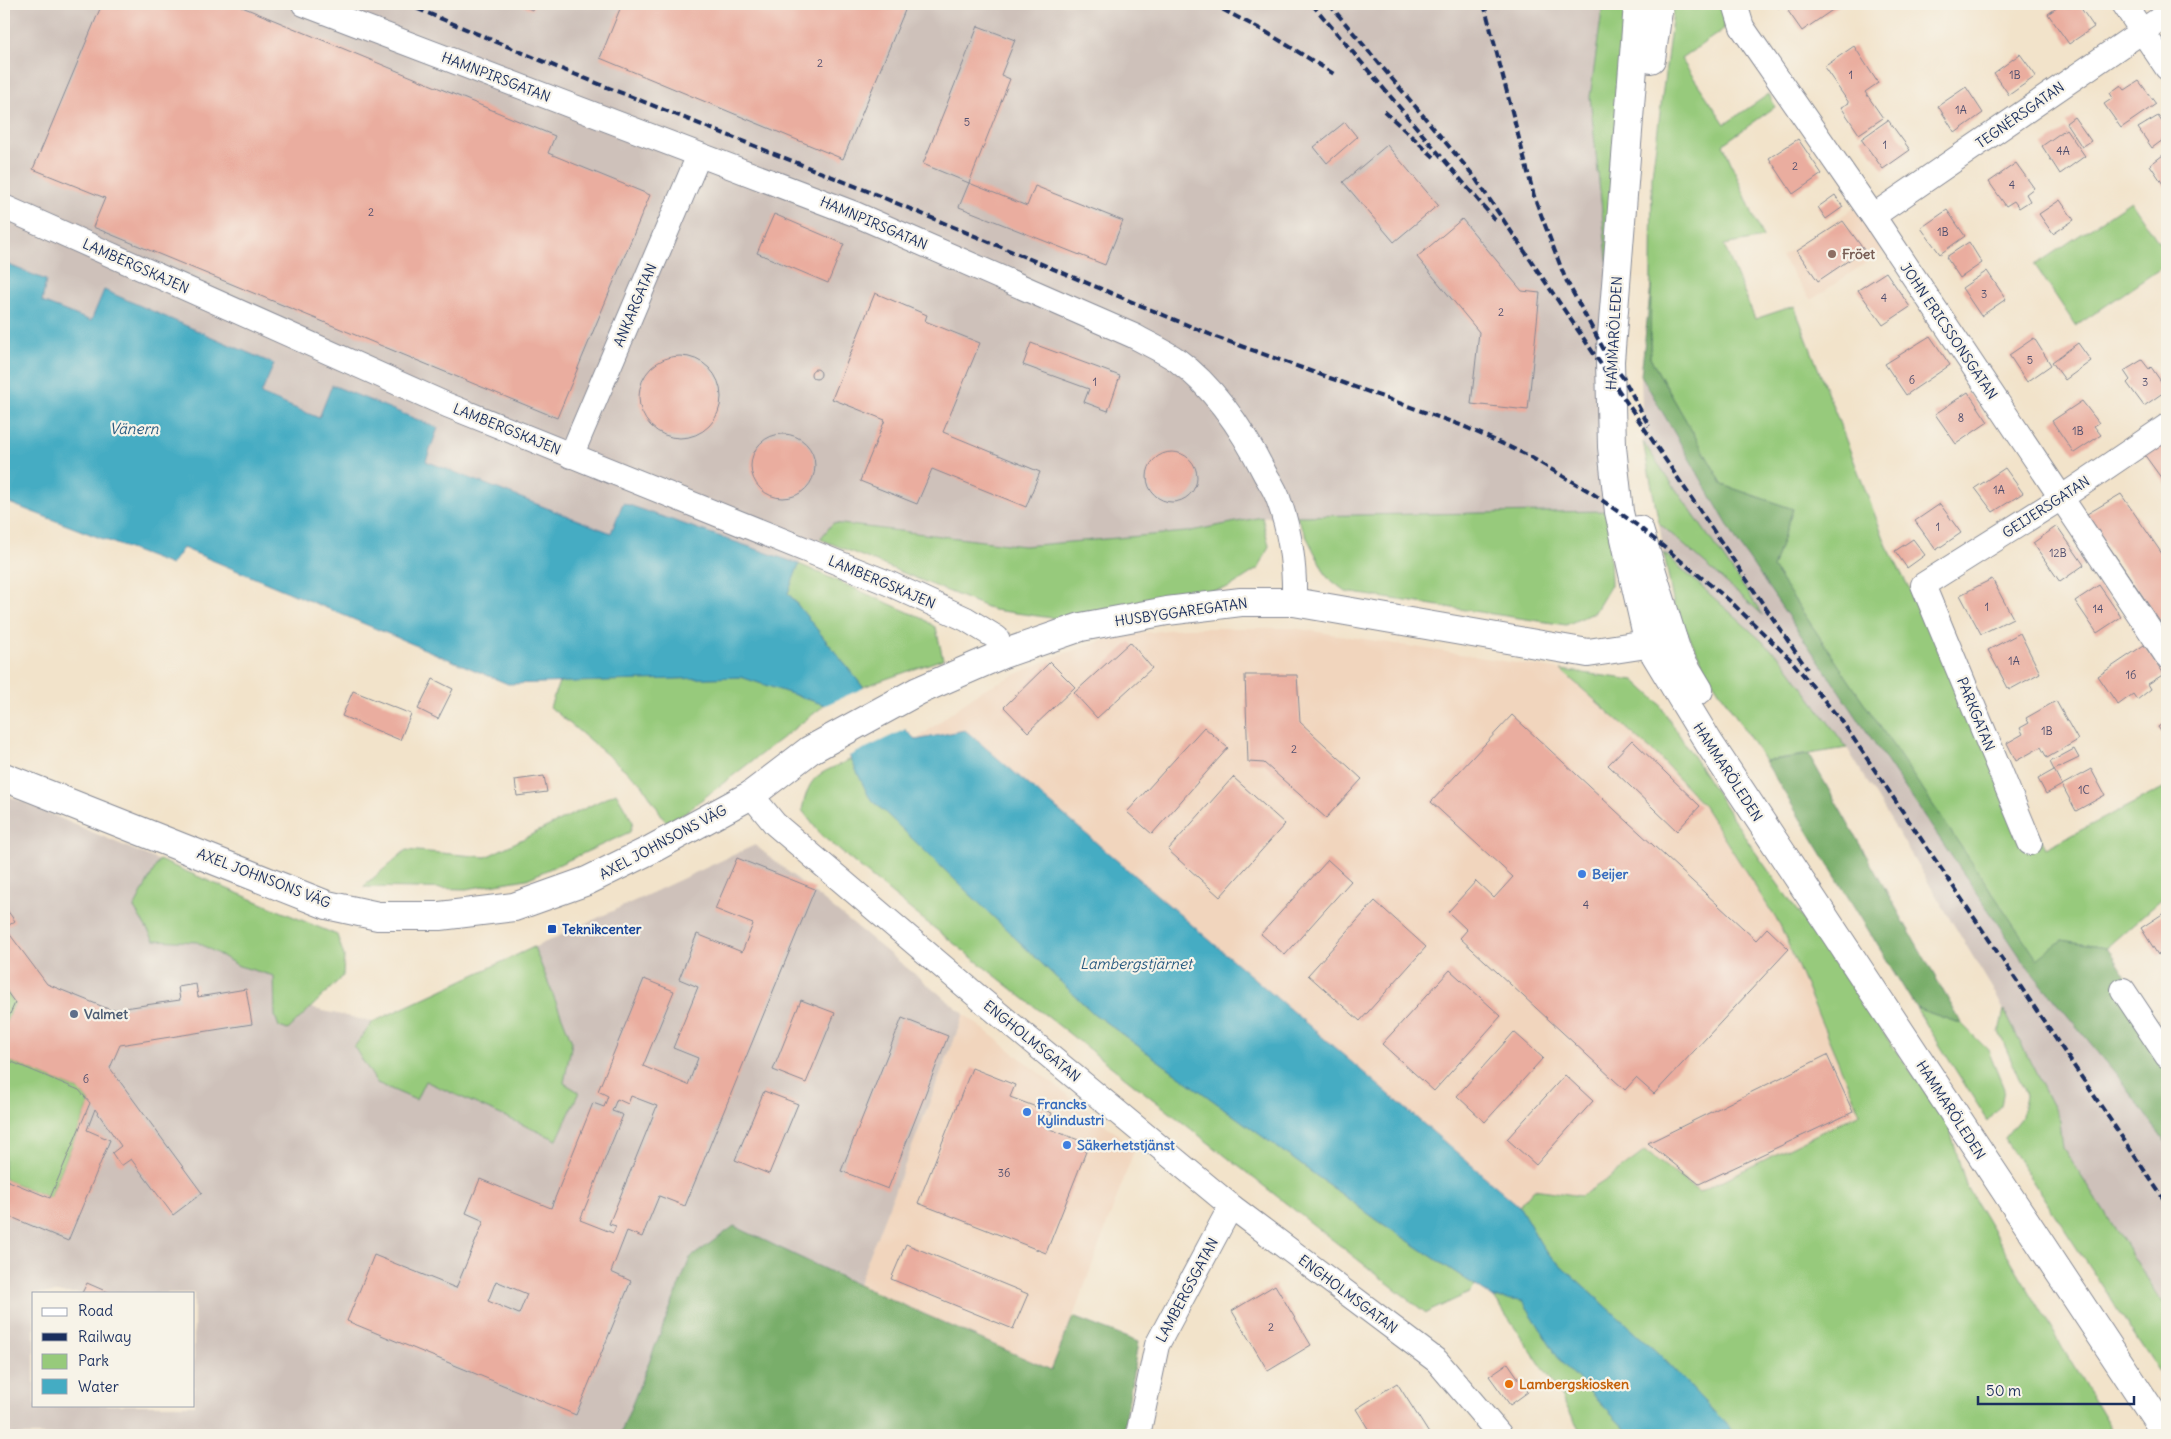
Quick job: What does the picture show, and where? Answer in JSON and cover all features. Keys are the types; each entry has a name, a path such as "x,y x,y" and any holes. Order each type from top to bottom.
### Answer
{"main road":[{"name":"HAMMARÖLEDEN","path":"1638,4 1610,361 1612,447 1619,512 1661,642 1709,743 2167,1435"},
{"name":"HAMMARÖLEDEN","path":"1659,4 1647,87 1624,379 1627,404 1628,465 1661,642 1678,655 1724,734 1995,1151 2167,1408"},
{"name":"HUSBYGGAREGATAN","path":"751,795 810,750 928,686 1003,654 1081,627 1167,611 1241,602 1294,602 1588,653 1661,642"},
{"name":"AXEL JOHNSONS VÄG","path":"4,777 327,905 378,916 440,916 514,907 587,881 652,849 751,795"}],"street":[{"name":"HAMNPIRSGATAN","path":"304,4 855,214 1134,336 1177,360 1204,384 1234,422 1255,454 1279,500 1290,548 1294,581 1294,602"},
{"name":"JOHN ERICSSONSGATAN","path":"1735,4 1742,27 1873,216 2167,656"},
{"path":"2124,4 2167,68"},
{"name":"TEGNÉRSGATAN","path":"1873,216 2167,14"},
{"name":"ANKARGATAN","path":"571,456 699,155"},
{"name":"LAMBERGSKAJEN","path":"4,208 447,405 888,583 966,619 989,633 997,638 1003,654"},
{"name":"GEIJERSGATAN","path":"1923,585 2061,498 2167,426"},
{"name":"PARKGATAN","path":"1923,585 2030,843"},
{"name":"ENGHOLMSGATAN","path":"751,795 775,824 982,1001 1231,1206 1436,1361 1500,1435"},
{"path":"2123,990 2167,1056"},
{"name":"LAMBERGSGATAN","path":"1138,1435 1157,1345 1231,1206"}],"shaded area":[{"path":"4,4 1603,4 1590,97 1608,267 1609,511 1262,517 1186,532 1024,546 833,523 799,564 623,503 611,533 425,461 438,428 332,385 319,418 261,393 274,364 105,290 92,321 41,302 46,280 4,263"},
{"name":"Fröet","path":"1854,208 1883,251 1811,300 1781,257"},
{"path":"1641,375 1738,543 2028,968 2117,1075 2167,1145 2167,1309 2063,1148 2060,1121 1995,993 1847,748 1783,660 1664,553 1659,523 1761,613 1643,442"},
{"path":"1183,628 1293,628 1561,670 1659,757 1703,805 1780,925 1860,1114 1699,1192 1645,1151 1581,1196 1534,1189 1519,1206 966,730 916,740 980,691 1054,657 1114,637"},
{"path":"4,794 334,936 310,1008 373,1022 755,845 964,1014 858,1285 733,1226 690,1258 620,1435 4,1435"},
{"path":"964,1014 1135,1148 1052,1370 858,1285"}],"green space":[{"path":"1603,4 1627,4 1608,267 1590,97"},
{"path":"1674,4 1725,4 1724,29 1681,59 1725,124 1769,94 1775,107 1723,144 1763,238 1724,245 1755,319 1794,306 1887,546 2046,848 2167,786 2167,894 2107,947 2062,940 2037,960 1773,568 1793,509 1723,485 1650,358 1652,175"},
{"path":"2131,201 2167,255 2167,264 2076,326 2035,265"},
{"path":"1651,285 1650,358 1723,485 1793,509 1773,568 2037,959 2062,940 2107,947 2167,1039 2167,1145 2117,1075 2028,968 1738,543 1641,375"},
{"path":"1643,442 1763,615 1659,523"},
{"path":"1609,511 1611,585 1595,612 1566,625 1346,592 1327,577 1296,516"},
{"path":"1262,517 1269,546 1259,568 1228,588 1052,618 994,610 820,539 833,523 1024,546 1186,532"},
{"path":"1664,553 1783,660 1847,748 1765,761 1707,672 1674,606"},
{"path":"799,564 924,619 936,628 943,659 863,687 788,593"},
{"path":"1561,670 1634,680 1658,702 1751,846 1948,1124 1966,1185 2115,1435 1736,1435 1660,1355 1545,1251 1519,1206 1534,1189 1581,1196 1645,1151 1699,1192 1860,1113 1780,925 1703,805 1659,757"},
{"path":"741,677 825,705 679,817 666,822 642,784 550,707 559,682"},
{"path":"1809,755 1962,1024 1916,1008 1765,761"},
{"path":"851,759 870,797 1093,1013 1377,1220 1476,1286 1469,1293 1426,1313 910,909 821,835 802,810 805,798 813,781 818,776"},
{"path":"616,793 633,822 630,832 527,879 466,889 363,887 406,850 486,857"},
{"path":"159,860 337,935 344,956 343,976 288,1030 279,1027 275,1016 274,976 239,966 197,942 154,940 134,908"},
{"path":"534,947 572,1042 564,1083 579,1092 557,1140 425,1081 416,1100 377,1083 354,1047 373,1022"},
{"path":"4,988 15,1003 4,1027"},
{"path":"1916,1008 1962,1024 1988,1050 2004,1089 2001,1106 1988,1121"},
{"path":"2004,1010 2060,1121 2063,1148 2167,1309 2167,1384 2004,1138 2022,1116 2026,1095 1999,1032"},
{"path":"12,1062 79,1090 90,1103 50,1198 4,1179 4,1064"},
{"path":"734,1226 858,1285 1051,1370 1073,1317 1138,1342 1123,1435 620,1435 690,1258"},
{"path":"1494,1298 1523,1301 1562,1363 1631,1435 1535,1435 1581,1432 1552,1381"}],"water":[{"path":"4,263 46,280 42,302 91,321 104,290 274,364 261,394 319,418 332,385 438,428 426,461 611,533 623,503 799,564 788,593 863,687 916,740 965,730 1519,1206 1545,1251 1660,1355 1736,1435 1631,1435 1562,1363 1523,1301 1494,1298 1377,1220 1093,1013 869,797 825,705 741,677 508,684 183,548 171,565 4,501"}],"pier":[{"path":"866,687 908,728 847,757 823,707 821,707"}],"building":[{"path":"102,4 235,4 555,136 548,153 650,195 557,418 93,227 105,198 33,169"},
{"path":"518,4 534,4 532,10"},
{"path":"622,4 895,4 906,8 843,159 600,58"},
{"path":"1776,4 1789,4 1778,8"},
{"path":"1799,4 1841,4 1802,31 1788,11"},
{"path":"2062,4 2078,4 2094,27 2069,44 2048,14"},
{"path":"978,26 1015,40 1001,75 1010,79 969,183 923,164"},
{"path":"1854,46 1878,83 1865,92 1883,118 1859,134 1841,107 1849,103 1824,67"},
{"path":"2020,54 2036,76 2009,95 1994,73"},
{"path":"2139,81 2156,104 2121,128 2104,104 2113,98 2110,93 2121,85 2125,90"},
{"path":"1966,87 1983,113 1955,133 1938,106"},
{"path":"2158,116 2167,129 2167,137 2152,148 2138,128"},
{"path":"2074,117 2091,141 2082,147 2066,123"},
{"path":"1888,120 1910,150 1883,169 1861,139"},
{"path":"1345,122 1357,137 1327,163 1314,147"},
{"path":"2066,129 2085,156 2060,174 2042,146"},
{"path":"1798,139 1822,174 1793,194 1769,158"},
{"path":"1387,145 1438,205 1394,242 1343,182"},
{"path":"2167,152 2167,190 2150,165"},
{"path":"2016,163 2034,188 2026,194 2030,201 2019,208 2014,201 2006,206 1989,182"},
{"path":"969,183 1027,206 1035,186 1123,221 1105,265 959,207"},
{"path":"1835,195 1843,207 1826,219 1818,207"},
{"path":"2060,200 2074,220 2053,234 2039,214"},
{"path":"1947,210 1965,236 1940,254 1921,228"},
{"path":"774,214 844,244 828,283 757,253"},
{"path":"1462,219 1522,291 1540,293 1528,410 1471,404 1479,332 1417,257"},
{"path":"1843,221 1864,250 1818,281 1797,251"},
{"path":"1969,242 1982,263 1960,278 1946,257"},
{"path":"1987,271 2006,299 1981,316 1962,288"},
{"path":"1886,272 1910,307 1883,325 1858,290"},
{"path":"875,293 927,315 925,321 980,343 943,432 1040,472 1026,507 932,469 917,504 860,481 885,420 832,399"},
{"path":"1930,336 1950,365 1906,395 1885,364"},
{"path":"2034,338 2051,365 2027,382 2009,355"},
{"path":"1031,343 1120,376 1108,411 1084,402 1089,389 1023,365"},
{"path":"2078,343 2091,361 2065,380 2052,362"},
{"path":"680,356 696,359 709,368 718,381 721,397 718,413 709,426 696,435 680,438 664,435 651,426 642,413 639,397 642,381 651,368 664,359"},
{"path":"2142,360 2149,369 2151,367 2167,390 2144,406 2127,383 2130,380 2124,371"},
{"path":"816,369 821,374 816,379 811,374"},
{"path":"1968,392 1988,422 1956,444 1935,414"},
{"path":"2082,401 2099,423 2094,426 2101,435 2074,453 2052,421"},
{"path":"2167,433 2167,486 2141,450"},
{"path":"777,434 789,434 806,443 813,454 815,466 813,478 806,489 789,498 777,498 765,493 756,484 751,472 751,460 756,448 765,439"},
{"path":"1167,452 1177,452 1190,459 1197,472 1197,482 1190,495 1177,502 1167,502 1158,498 1151,491 1147,482 1147,472 1151,463 1158,456"},
{"path":"2005,468 2023,493 1993,512 1975,488"},
{"path":"2121,494 2167,561 2167,632 2087,514"},
{"path":"1940,504 1961,533 1936,550 1915,521"},
{"path":"2057,526 2084,565 2060,582 2033,543"},
{"path":"1913,539 1925,555 1907,568 1895,551"},
{"path":"1992,579 2013,618 1981,634 1960,595"},
{"path":"2099,585 2121,617 2097,633 2075,601"},
{"path":"2020,633 2040,673 2009,690 1988,650"},
{"path":"1130,642 1152,668 1097,718 1074,693"},
{"path":"2144,645 2164,674 2148,684 2151,689 2137,700 2133,694 2118,705 2098,676"},
{"path":"1050,662 1075,687 1028,732 1004,707"},
{"path":"1245,675 1297,675 1300,722 1362,779 1326,818 1264,763 1248,762"},
{"path":"433,679 453,689 438,719 418,709"},
{"path":"353,691 411,714 400,740 342,716"},
{"path":"2056,701 2078,740 2047,758 2041,747 2016,761 2007,743 2023,734 2020,728 2029,723 2026,718"},
{"path":"1512,715 1756,940 1767,928 1789,949 1654,1094 1636,1078 1625,1090 1460,938 1467,930 1448,912 1476,881 1494,898 1513,877 1431,802"},
{"path":"2167,720 2167,740 2158,727"},
{"path":"1204,727 1228,748 1152,834 1127,812"},
{"path":"1632,740 1700,806 1677,831 1608,765"},
{"path":"2074,749 2079,758 2054,770 2050,762"},
{"path":"2091,769 2105,795 2076,811 2062,785"},
{"path":"2054,770 2062,785 2046,794 2038,779"},
{"path":"544,776 547,792 517,796 515,780"},
{"path":"1233,777 1285,824 1220,897 1168,850"},
{"path":"737,858 815,889 685,1206 659,1196 642,1237 627,1231 611,1272 631,1281 576,1415 347,1321 374,1255 456,1288 484,1221 466,1213 480,1179 551,1208 593,1103 604,1107 608,1096 598,1091 644,979 674,991 643,1066 688,1085 698,1058 673,1048 698,987 679,979 697,934 742,952 753,924 715,909","holes":["631,1096 657,1106 609,1224 616,1226 613,1233 580,1220 623,1115 612,1111 617,1099 628,1104","496,1281 527,1294 519,1314 488,1301"]},
{"path":"1328,860 1351,881 1285,955 1261,934"},
{"path":"1375,901 1426,947 1360,1021 1308,975"},
{"path":"4,906 15,921 5,928 47,984 111,1010 180,1000 178,987 196,984 198,997 246,989 252,1024 120,1045 110,1068 202,1193 173,1215 131,1159 121,1166 112,1153 121,1146 95,1109 87,1130 110,1140 68,1241 4,1214 4,1179 50,1198 90,1103 79,1090 12,1062 4,1064 4,1027 15,1003 4,988"},
{"path":"2167,911 2167,949 2158,955 2141,928"},
{"path":"1450,970 1501,1016 1434,1091 1382,1044"},
{"path":"2167,992 2167,1004 2162,996"},
{"path":"801,1000 835,1013 806,1083 773,1070"},
{"path":"902,1018 948,1036 888,1189 841,1171"},
{"path":"1514,1032 1543,1058 1485,1122 1457,1096"},
{"path":"1827,1055 1853,1112 1699,1184 1648,1143"},
{"path":"972,1068 1015,1085 1010,1097 1052,1113 1047,1128 1089,1144 1046,1253 918,1203"},
{"path":"1565,1075 1593,1101 1536,1165 1507,1139"},
{"path":"764,1091 798,1104 769,1174 735,1160"},
{"path":"906,1244 1028,1294 1013,1329 891,1279"},
{"path":"87,1283 108,1292 82,1292"},
{"path":"1275,1285 1311,1345 1268,1371 1232,1311"},
{"name":"Lambergskiosken","path":"1508,1363 1528,1392 1510,1405 1489,1376"},
{"path":"1397,1383 1430,1435 1372,1435 1356,1409"}],"railway":[{"path":"406,4 559,68 865,190 1216,337 1463,426 1525,454 1592,493 1638,526 1729,600 1790,659 1843,723"},
{"path":"1212,4 1266,32 1334,74"},
{"path":"1312,4 1495,220"},
{"path":"1329,4 1473,175 1807,669"},
{"path":"1484,4 1534,196 1565,278 1610,361 1624,379 1649,426"},
{"path":"1384,111 1434,157"},
{"path":"1839,717 2167,1204"}],"place":[{"name":"Fröet","path":"1832,254"},
{"name":"Beijer","path":"1582,874"},
{"name":"Teknikcenter","path":"552,929"},
{"name":"Valmet","path":"74,1014"},
{"name":"Francks Kylindustri","path":"1027,1112"},
{"name":"Säkerhetstjänst","path":"1067,1145"},
{"name":"Lambergskiosken","path":"1509,1384"}],"water label":[{"name":"Vänern","path":"134,428"},
{"name":"Lambergstjärnet","path":"1136,963"}]}
